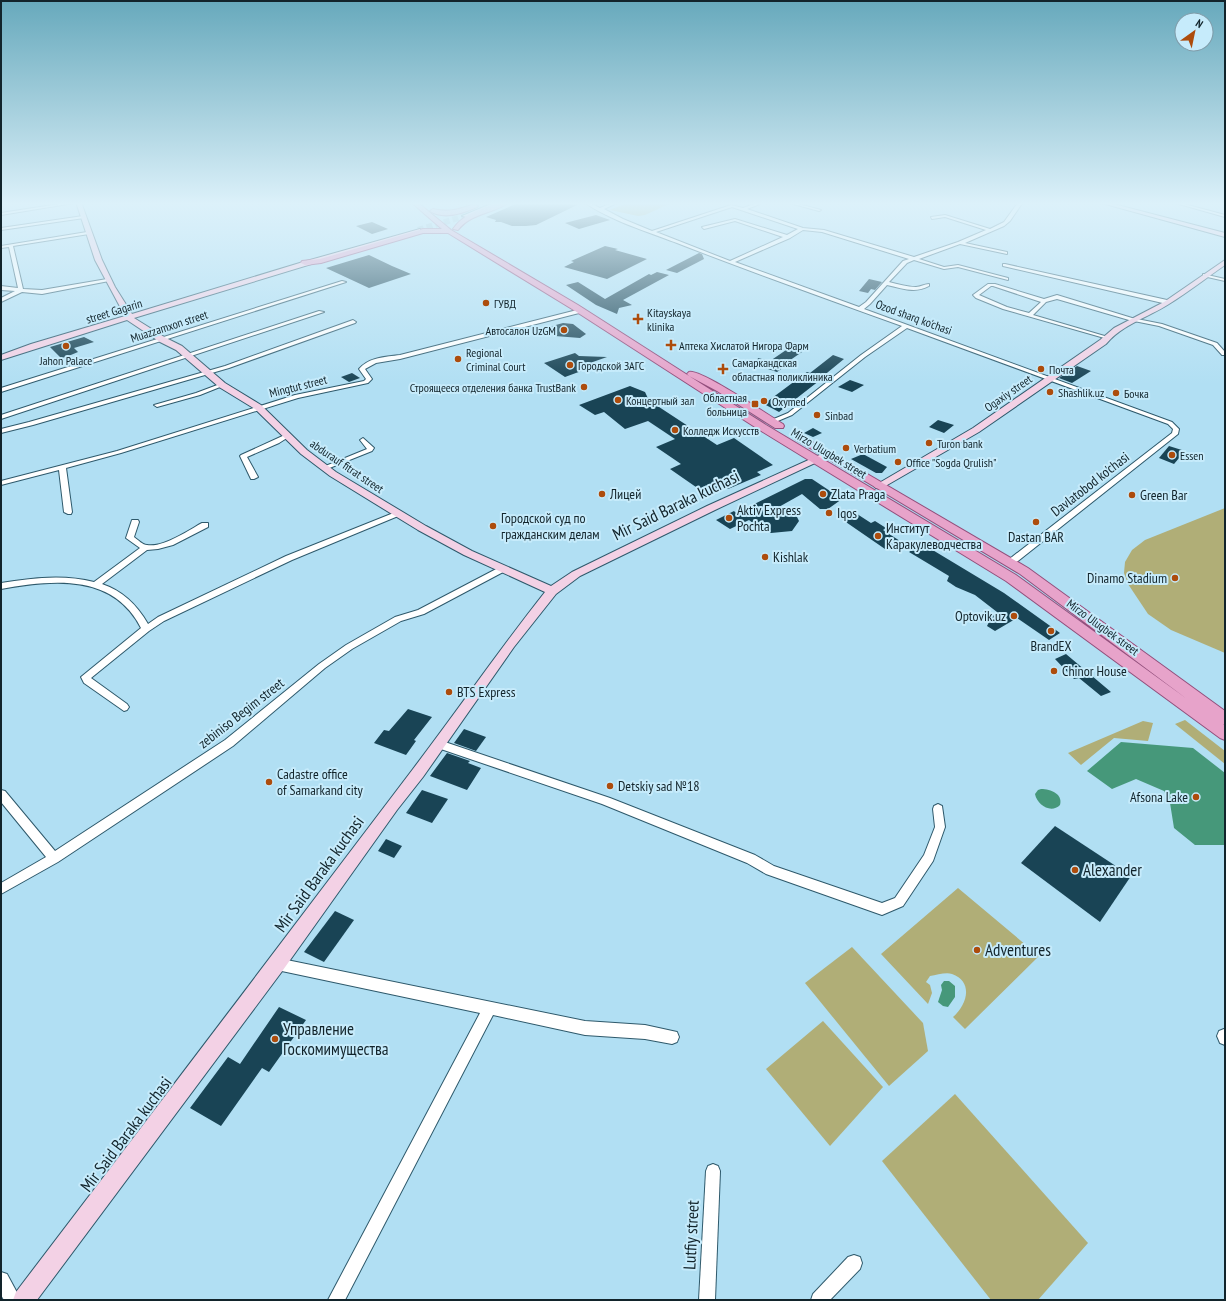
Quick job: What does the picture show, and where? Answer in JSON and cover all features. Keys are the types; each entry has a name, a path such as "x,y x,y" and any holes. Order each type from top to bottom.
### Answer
{"main road":[{"name":"Mirzo Ulugbek street","path":"505,263 716,399 1011,578 1225,734"},
{"name":"Mirzo Ulugbek street","path":"511,263 562,292 772,422 1008,562 1064,599 1225,719"}],"street":[{"path":"15,263 21,290"},
{"path":"100,263 107,280 129,316"},
{"name":"street Gagarin","path":"1,358 34,346 301,263"},
{"name":"Ozod sharq ko'chasi","path":"733,263 1170,423"},
{"path":"860,309 868,303 904,263"},
{"path":"928,263 944,268 958,266 1006,279"},
{"name":"Ogaxiy street","path":"880,486 976,430 1103,342 1131,319 1167,302 1224,263"},
{"path":"1005,265 1167,302"},
{"path":"1205,276 1225,280"},
{"path":"1,288 42,292 107,280"},
{"name":"Muazzamxon street","path":"1,390 344,282"},
{"path":"886,283 917,289 923,289 927,285"},
{"path":"1044,301 993,285 990,285 976,295 1005,308 1106,338"},
{"path":"1,300 21,290"},
{"path":"1030,315 1044,301 1057,297 1206,339 1216,344 1224,354"},
{"name":"Mingtut street","path":"1,483 127,450 298,396 366,382 369,379 362,370 364,366 371,363 581,311"},
{"path":"1,417 321,312"},
{"name":"street Gagarin","path":"1,354 129,316"},
{"name":"abdurauf fitrat street","path":"129,316 163,340 180,348 222,385 258,408 304,452 325,468 399,514 462,549 502,569 552,591"},
{"path":"1,431 31,424 207,373 353,322"},
{"path":"772,422 790,414 863,356 906,326"},
{"path":"157,405 198,394 222,385"},
{"name":"Davlatobod ko'chasi","path":"1008,562 1015,559 1175,434 1176,428 1170,423"},
{"path":"254,476 243,456 277,443 287,436"},
{"path":"325,468 370,450 372,448 363,440"},
{"name":"Mir Said Baraka kuchasi","path":"24,1300 277,964 439,744 510,644 552,591 576,574 711,508 828,455"},
{"path":"62,467 68,512"},
{"path":"124,706 87,681 86,678 146,629 161,619 289,558 399,514"},
{"path":"135,522 130,538 145,548"},
{"path":"96,585 145,548 158,547 170,543 205,525"},
{"name":"zebiniso Begim street","path":"1,890 54,858 229,743 322,666 349,647 398,619 422,612 502,569"},
{"path":"1,586 52,580 96,585 117,594 139,614 146,629"},
{"path":"439,744 606,801 751,859 770,870 882,909 899,902 929,857 940,827 938,809"},
{"path":"1,794 54,858"},
{"path":"277,964 585,1028 645,1032 672,1037"},
{"path":"336,1300 488,1008"},
{"name":"Lutfiy street","path":"707,1300 714,1171"},
{"path":"818,1300 854,1263"},
{"path":"1,1280 13,1300"}],"shaded area":[{"name":"Dinamo Stadium","path":"1225,508 1225,653 1171,630 1148,614 1128,584 1124,573 1125,562 1132,550 1145,540"},
{"path":"1185,720 1225,751 1225,764 1175,724"},
{"path":"1143,721 1153,723 1148,741 1114,738 1081,765 1068,753"},
{"name":"Afsona Lake","path":"1121,742 1193,748 1225,773 1225,845 1195,845 1174,828 1170,803 1164,791 1136,779 1112,789 1087,771"},
{"path":"1041,789 1052,791 1058,795 1060,798 1060,805 1053,809 1041,805 1035,794"},
{"path":"958,888 1039,956 965,1029 953,1017 962,1006 966,994 966,988 959,978 950,973 930,976 926,982 930,985 932,993 928,1004 881,954"},
{"path":"852,947 923,1023 928,1051 889,1086 805,983"},
{"path":"944,981 949,981 955,986 955,997 948,1007 943,1006 938,1002 942,990 941,985"},
{"path":"823,1021 883,1087 830,1146 766,1069"},
{"path":"955,1094 1088,1243 1038,1300 991,1300 882,1161"}],"building":[{"path":"343,263 385,263 411,274 369,288 326,268"},
{"path":"573,263 640,263 607,279 564,267"},
{"path":"680,263 697,263 677,273 666,270"},
{"path":"657,272 669,275 623,300 632,305 619,308 617,314 596,305 566,285 578,282 605,299 649,274 651,275"},
{"path":"869,279 882,282 875,290 871,289 868,293 859,291"},
{"name":"Автосалон UzGM","path":"563,323 573,324 586,334 580,338 555,336 545,328"},
{"name":"Jahon Palace","path":"84,337 94,342 74,348 78,352 66,357 61,358 50,347"},
{"path":"789,348 802,352 783,365 785,366 777,372 756,365 758,358 770,361"},
{"name":"Городской ЗАГС","path":"575,353 579,356 607,357 590,363 595,366 565,377 544,363"},
{"path":"833,355 844,359 822,377 824,377 779,412 764,404 807,372 810,373"},
{"path":"1077,366 1091,371 1072,383 1059,378"},
{"path":"352,373 360,378 349,382 341,377"},
{"path":"850,380 864,385 852,392 838,387"},
{"path":"630,386 645,392 652,407 656,405 717,445 734,438 773,465 757,472 761,475 728,489 723,486 706,494 670,469 681,464 656,447 675,439 648,421 625,429 604,412 595,415 579,405"},
{"path":"938,420 954,425 944,433 929,427"},
{"path":"813,428 822,433 813,437 804,433"},
{"name":"Essen","path":"1169,446 1185,451 1174,464 1159,458"},
{"path":"863,454 887,467 882,473 876,473 851,459"},
{"path":"805,479 812,479 842,499 828,509 820,509 802,494 777,508 797,517 799,521 792,531 771,533 758,527 749,520 730,529 716,520 734,511 736,513"},
{"name":"Институт Каракулеводчества","path":"854,512 871,523 875,521 886,528 883,530 900,541 885,549 840,518"},
{"path":"921,543 1004,593 1060,633 1049,640 1017,618 995,631 987,626 989,618 997,612 975,595 956,587 947,581 949,576 909,552"},
{"path":"1066,654 1111,692 1101,696 1079,678 1074,679 1055,659"},
{"path":"408,709 432,717 414,740 416,741 406,755 374,743 384,730 389,731"},
{"path":"464,729 486,737 476,751 454,743"},
{"path":"447,753 470,761 468,763 481,768 467,790 430,776"},
{"path":"422,790 448,799 432,823 406,813"},
{"name":"Alexander","path":"1055,826 1131,876 1100,922 1021,863"},
{"path":"386,839 402,846 394,858 378,851"},
{"path":"335,911 354,920 324,962 304,952"},
{"path":"279,1007 306,1020 269,1072 262,1068 221,1126 190,1108 228,1057 240,1064"}],"place":[{"name":"ГУВД","path":"486,303"},
{"name":"Kitayskaya klinika","path":"638,319"},
{"name":"Автосалон UzGM","path":"564,330"},
{"name":"Аптека Хислатой Нигора Фарм","path":"671,345"},
{"name":"Jahon Palace","path":"66,346"},
{"name":"Regional Criminal Court","path":"458,359"},
{"name":"Городской ЗАГС","path":"570,365"},
{"name":"Самаркандская областная поликлиника","path":"723,369"},
{"name":"Почта","path":"1041,369"},
{"name":"Строящееся отделения банка TrustBank","path":"584,387"},
{"name":"Shashlik.uz","path":"1050,392"},
{"name":"Бочка","path":"1116,393"},
{"name":"Концертный зал","path":"618,400"},
{"name":"Oxymed","path":"764,401"},
{"name":"Областная больница","path":"755,404"},
{"name":"Sinbad","path":"817,415"},
{"name":"Колледж Искусств","path":"675,430"},
{"name":"Turon bank","path":"929,443"},
{"name":"Verbatium","path":"846,448"},
{"name":"Essen","path":"1172,455"},
{"name":"Office \"Sogda Qrulish\"","path":"898,462"},
{"name":"Лицей","path":"602,494"},
{"name":"Zlata Praga","path":"823,494"},
{"name":"Green Bar","path":"1132,495"},
{"name":"Iqos","path":"829,513"},
{"name":"Aktiv Express Pochta","path":"729,518"},
{"name":"Dastan BAR","path":"1036,522"},
{"name":"Городской суд по гражданским делам","path":"493,526"},
{"name":"Институт Каракулеводчества","path":"878,536"},
{"name":"Kishlak","path":"765,557"},
{"name":"Dinamo Stadium","path":"1175,578"},
{"name":"Optovik.uz","path":"1014,616"},
{"name":"BrandEX","path":"1051,631"},
{"name":"Chinor House","path":"1054,671"},
{"name":"BTS Express","path":"449,692"},
{"name":"Cadastre office of Samarkand city","path":"269,782"},
{"name":"Detskiy sad №18","path":"610,786"},
{"name":"Afsona Lake","path":"1196,797"},
{"name":"Alexander","path":"1075,870"},
{"name":"Adventures","path":"977,950"},
{"name":"Управление Госкомимущества","path":"275,1039"}]}
